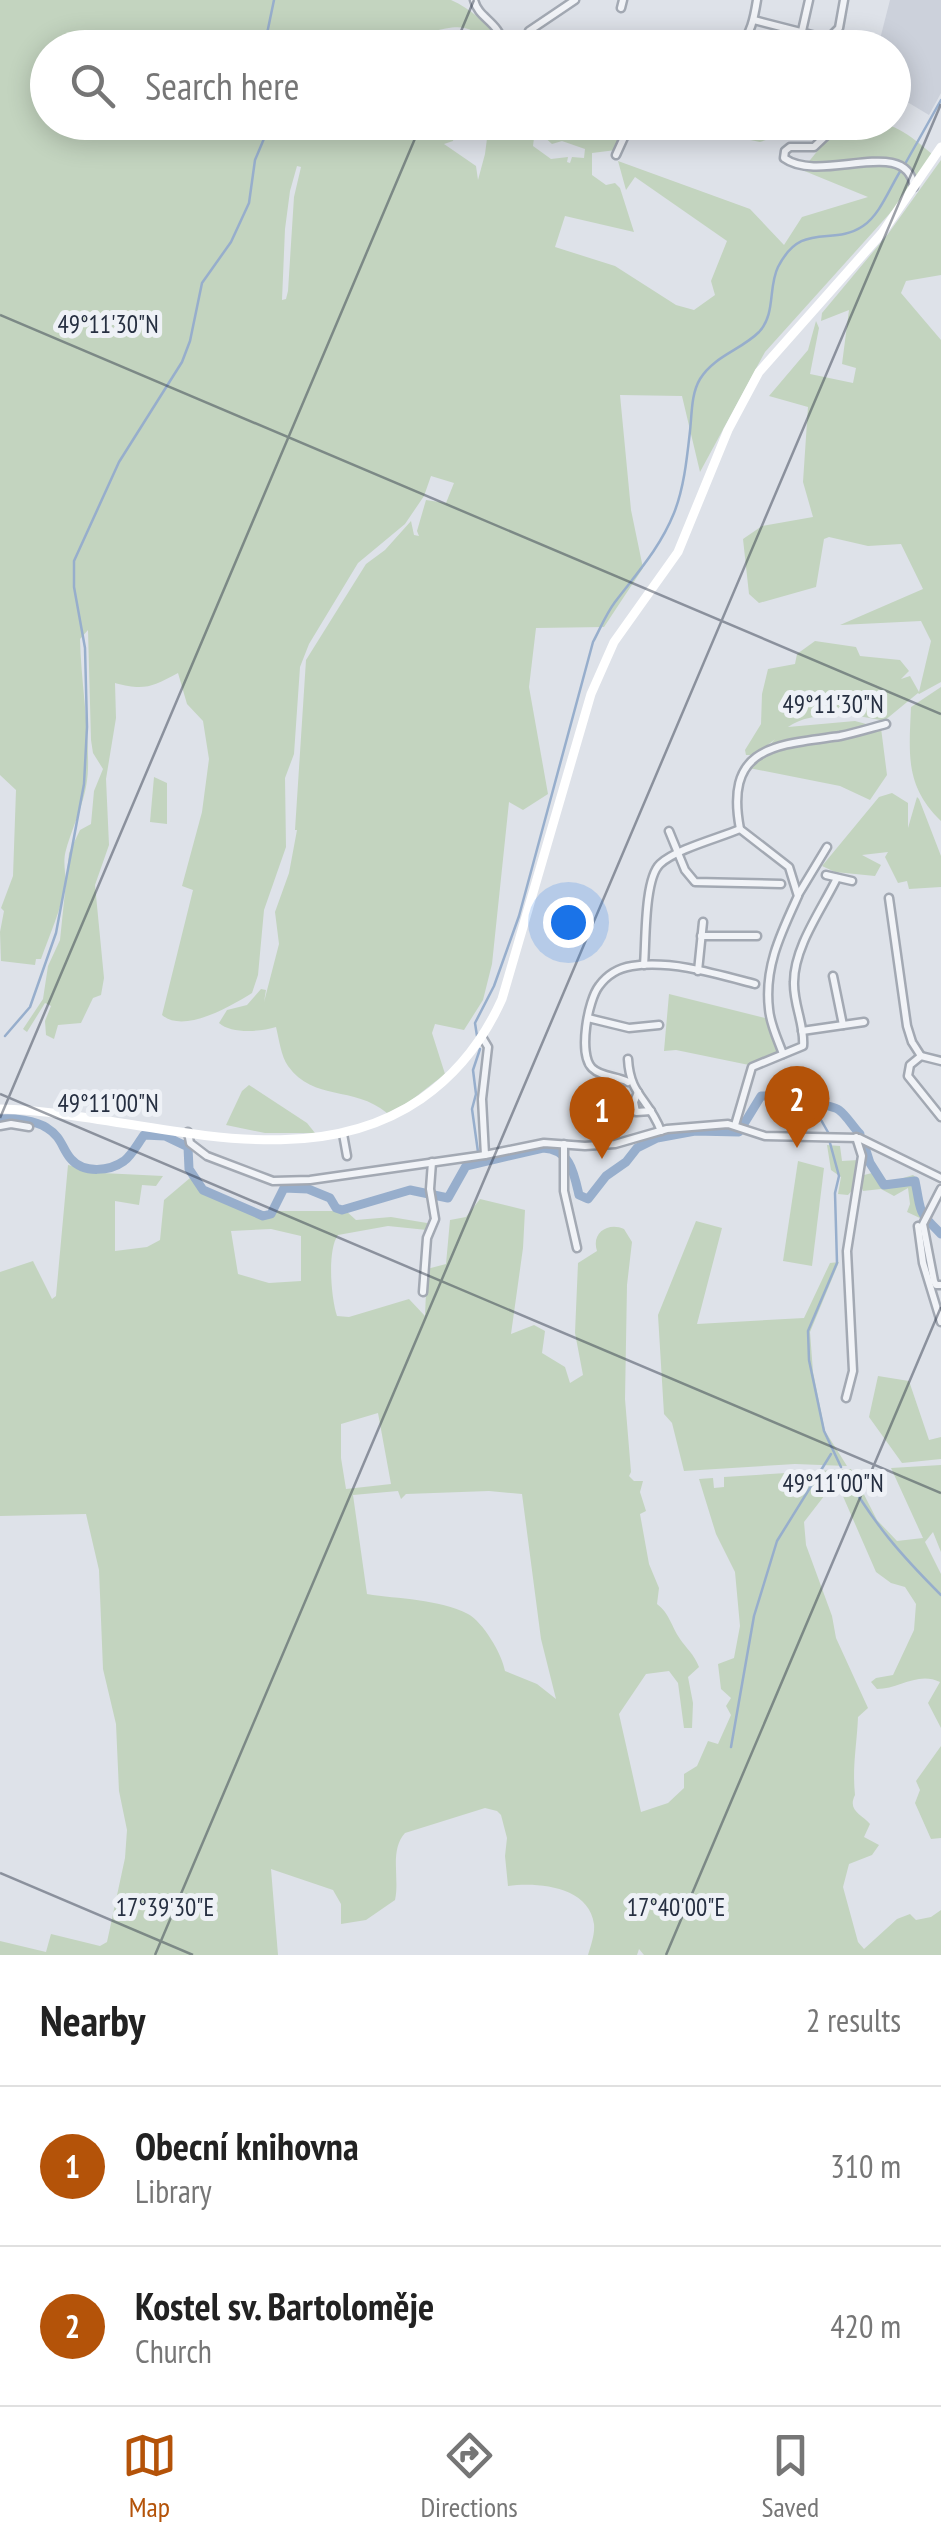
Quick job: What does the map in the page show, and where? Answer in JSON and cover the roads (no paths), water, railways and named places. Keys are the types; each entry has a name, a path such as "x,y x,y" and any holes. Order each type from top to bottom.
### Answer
{"main road":[{"path":"0,1109 280,1141 343,1134 391,1117 450,1075 482,1037 498,1008 606,655 678,552 728,430 754,379 872,245 914,190 941,146"}],"street":[{"path":"474,0 476,8 500,30"},
{"path":"531,30 575,0"},
{"path":"750,30 757,0"},
{"path":"802,30 809,0"},
{"path":"837,30 844,0"},
{"path":"754,20 798,30"},
{"path":"616,155 623,140"},
{"path":"821,140 814,147 790,147 784,158 794,166 824,169 855,162 887,161 911,173 914,190"},
{"path":"740,829 740,781 752,759 764,750 886,724"},
{"path":"644,966 652,879 661,863 740,829"},
{"path":"740,829 790,868 798,896"},
{"path":"670,831 688,876 699,883 781,884"},
{"path":"783,1054 769,1010 770,969 778,937 826,847"},
{"path":"826,875 852,881"},
{"path":"739,1127 752,1067 802,1048 795,971 837,878"},
{"path":"889,898 906,1026 922,1056 941,1061"},
{"path":"698,971 703,922"},
{"path":"702,936 757,936"},
{"path":"661,1130 652,1110 628,1082 600,1073 589,1064 588,1018 594,994 604,979 628,966 698,971 756,984"},
{"path":"832,976 843,1024"},
{"path":"588,1018 629,1028 660,1025"},
{"path":"802,1031 864,1022"},
{"path":"482,1037 488,1047 482,1106 485,1155"},
{"path":"922,1056 910,1065 908,1076 941,1117"},
{"path":"628,1060 628,1082"},
{"path":"638,1092 636,1112 652,1110"},
{"path":"0,1126 30,1128"},
{"path":"188,1131 190,1143 207,1156 273,1182 485,1155 530,1144 563,1151 615,1144 661,1130 739,1127 770,1136 856,1137 941,1178"},
{"path":"343,1134 347,1156"},
{"path":"846,1398 854,1371 848,1251 861,1159 856,1137"},
{"path":"563,1151 565,1193 577,1248"},
{"path":"424,1292 427,1238 435,1220 432,1162"},
{"path":"941,1189 924,1221 918,1224 922,1258 941,1322"},
{"path":"924,1221 934,1281 941,1285"}],"waterway":[{"path":"268,30 274,0"},
{"path":"905,164 941,100"},
{"path":"5,1036 30,1007 56,933 84,784 85,648 74,587 74,561 119,462 182,362 202,283 231,242 249,203 255,160 263,140"},
{"path":"477,1036 475,1023 494,986 519,916 593,642 612,607 662,538 677,503 697,385 713,364 752,338 764,325 775,275 787,253 807,239 840,235 863,226 880,208 901,170"},
{"path":"478,1152 472,1109 476,1094 473,1070 480,1049"},
{"path":"0,1119 42,1125 56,1135 76,1164 90,1169 105,1169 124,1161 144,1135 165,1136 188,1147 189,1169 203,1190 263,1216 271,1214 284,1188 308,1189 330,1198 342,1210 410,1190 448,1198 466,1166 543,1148 565,1158 579,1195 588,1199 637,1148 657,1138 695,1131 739,1132 761,1096 834,1108 860,1134"},
{"path":"812,1104 829,1134"},
{"path":"830,1143 839,1176 835,1193 837,1263 808,1331 809,1360 824,1431 841,1467"},
{"path":"864,1144 884,1185 915,1181 921,1210 941,1234"},
{"path":"731,1747 754,1616 777,1541 831,1454"},
{"path":"845,1474 889,1538 941,1595"}],"place":[{"name":"Kostel sv. Bartoloměje","path":"797,1148"},
{"name":"Obecní knihovna","path":"602,1159"}]}
